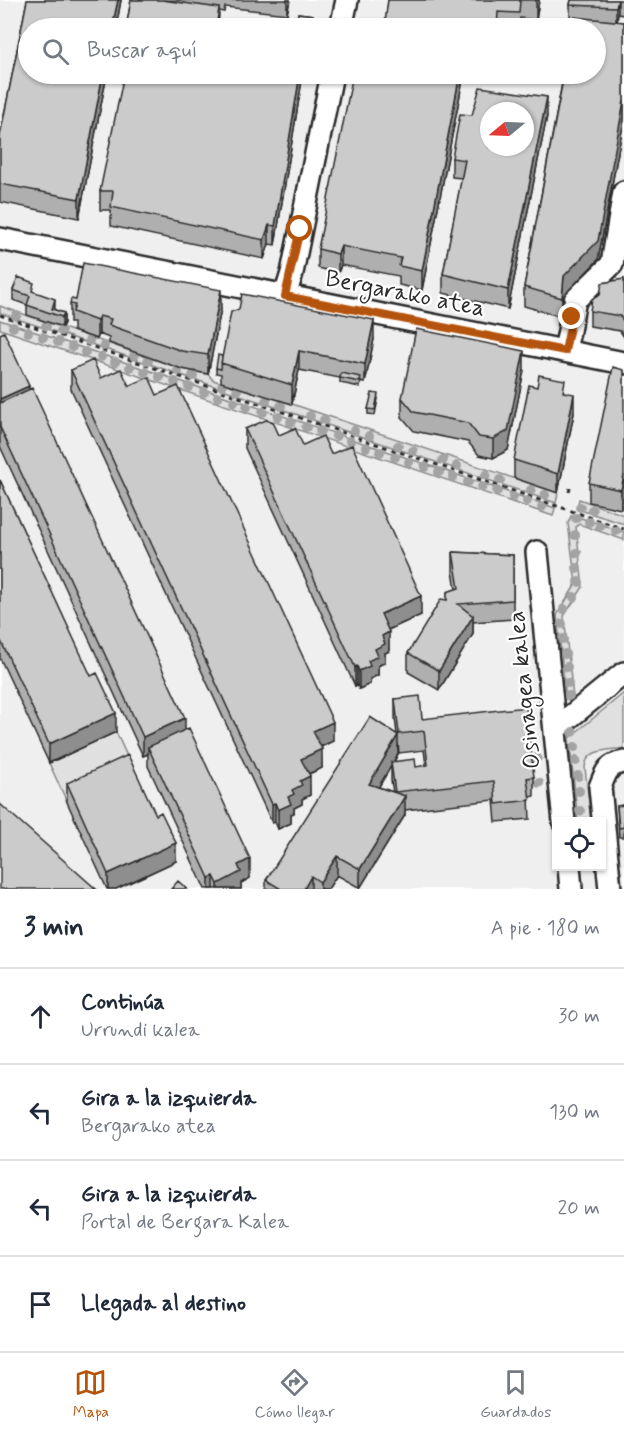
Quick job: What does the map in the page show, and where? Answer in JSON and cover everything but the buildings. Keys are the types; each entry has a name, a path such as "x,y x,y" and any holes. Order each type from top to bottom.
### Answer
{"street":[{"path":"343,18 347,0"},
{"path":"285,296 330,84"},
{"path":"565,351 575,300 612,264 624,192"},
{"name":"Bergarako atea","path":"0,239 624,363"},
{"name":"Osinagea kalea","path":"537,552 564,817"},
{"path":"555,729 624,673"},
{"path":"610,889 600,787 606,772 614,764 624,762"},
{"path":"569,871 571,889"}],"path":[{"path":"0,315 624,528"}],"shaded area":[{"path":"0,0 624,0 624,889 0,889"},
{"path":"0,306 182,369 208,374 213,380 558,493 556,503 0,313"},
{"path":"0,320 555,508 553,516 0,329"},
{"path":"579,499 624,515 624,524 577,509"},
{"path":"571,516 624,532 624,540 579,524 576,527 583,587 564,616 573,697 566,699 557,615 576,584 568,523"},
{"path":"624,693 624,748 599,752 589,757 586,762 591,817 578,817 569,738"},
{"path":"116,732 161,831 67,802 49,763"}],"route":[{"path":"300,229 285,296 565,351 572,317"}]}
